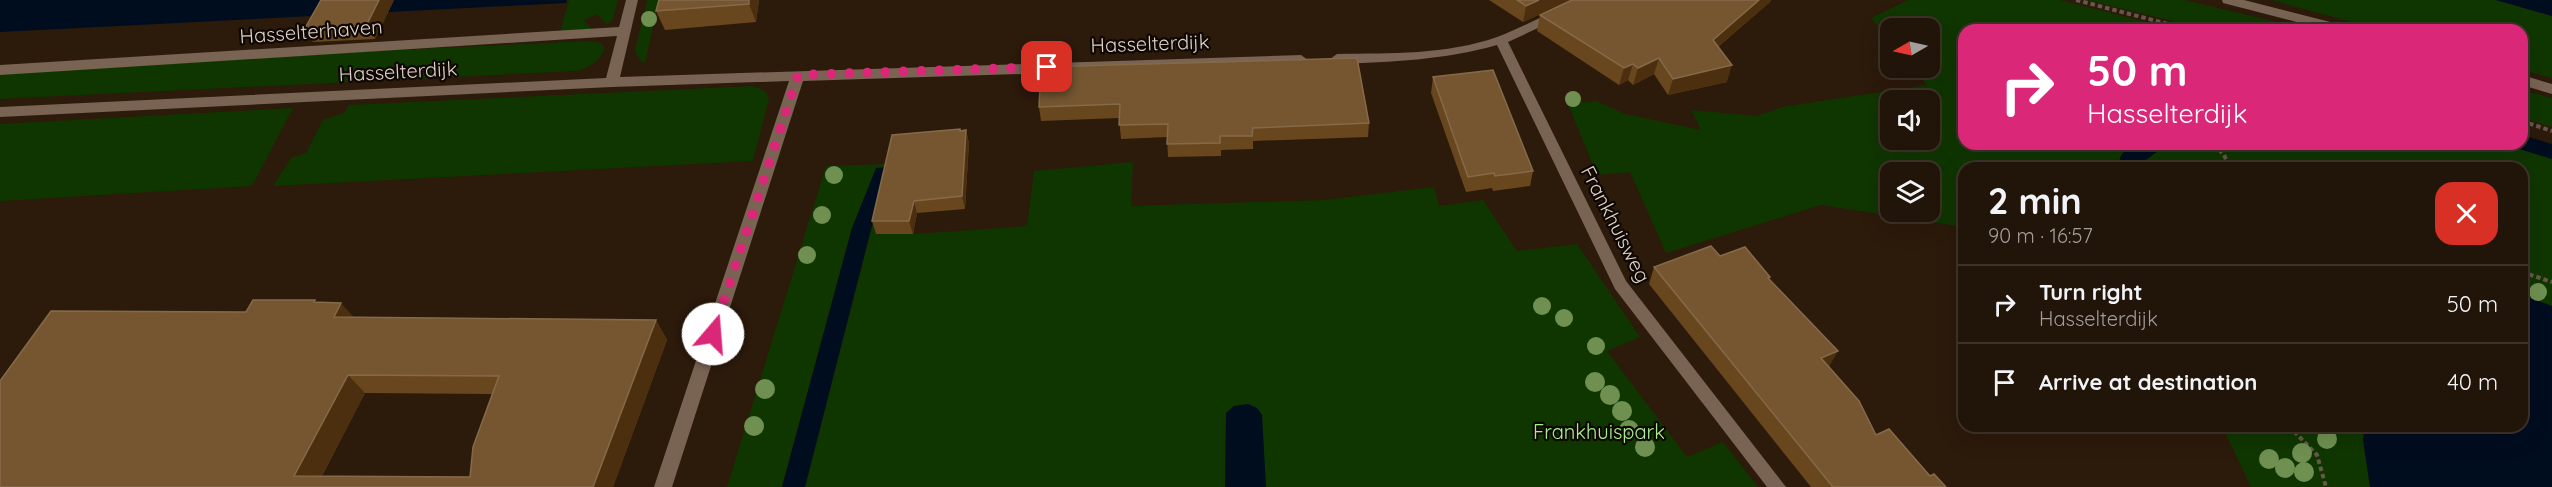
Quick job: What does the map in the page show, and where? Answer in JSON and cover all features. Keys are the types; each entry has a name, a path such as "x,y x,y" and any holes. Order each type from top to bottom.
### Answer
{"street":[{"path":"612,82 632,0"},
{"path":"1501,40 1587,0"},
{"path":"2228,0 2322,24"},
{"name":"Hasselterhaven","path":"0,70 625,31"},
{"name":"Hasselterdijk","path":"0,112 612,82 1424,56 1464,51 1501,40"},
{"name":"Frankhuisweg","path":"1501,40 1620,285 1777,487"},
{"path":"663,487 798,75"},
{"path":"2528,82 2552,89"}],"path":[{"path":"2076,0 2166,24"},
{"path":"2528,124 2552,131"},
{"path":"2528,274 2552,282"},
{"path":"2295,432 2318,455 2326,487"}],"green space":[{"path":"569,0 618,0 613,19 607,25 597,14 584,20 593,31 560,33"},
{"path":"647,0 659,0 645,63 640,60 635,51"},
{"path":"1908,0 2060,0 2154,24 1958,24 1958,150 2523,150 2552,159 2552,487 2251,487 2225,432 2528,432 2528,162 1958,162 1958,226 1931,222 1940,222 1940,162 1880,162 1880,214 1821,205 1666,253 1630,172 1597,175 1568,104 1596,101 1625,114 1701,130 1691,110 1757,116 1782,107 1880,92 1880,150 1940,150 1940,90 1894,90 1927,85 1921,78 1940,78 1940,18 1880,18 1880,28 1871,18"},
{"path":"2087,0 2184,0 2286,24 2184,24"},
{"path":"2272,0 2496,0 2552,16 2552,78 2528,72 2528,24 2358,24"},
{"path":"589,41 601,43 605,49 593,63 576,71 0,99 0,72 180,60"},
{"path":"752,86 765,91 769,98 753,161 273,186 291,158 306,153 323,120 344,113 349,105"},
{"path":"2528,92 2552,98 2552,127 2528,120"},
{"path":"293,108 252,186 0,201 0,124"},
{"name":"Frankhuispark","path":"1133,162 1131,206 1324,200 1434,187 1439,206 1483,200 1517,251 1577,244 1640,337 1607,351 1687,457 1723,442 1758,487 805,487 887,168 852,228 782,487 727,487 826,166 890,164 876,233 913,234 1027,226 1034,171"}],"water":[{"path":"0,0 567,0 566,3 0,32"},
{"path":"2496,0 2552,0 2552,16"},
{"path":"2528,137 2552,144 2552,159 2523,150 2528,150"},
{"path":"2160,150 2143,162 2119,162 2125,151"},
{"path":"887,167 805,487 782,487 852,228 876,168"},
{"path":"2528,297 2552,306 2552,487 2370,487 2363,440 2364,432 2528,432"},
{"path":"1248,404 1257,408 1262,415 1266,487 1225,487 1226,413 1234,406"}],"building":[{"path":"321,0 379,0 366,26 304,30"},
{"path":"659,0 749,0 749,4 656,11"},
{"path":"1517,0 1539,0 1526,6"},
{"path":"1572,0 1759,0 1713,40 1732,65 1673,79 1659,58 1638,68 1633,64 1624,68 1540,15"},
{"path":"1357,58 1369,123 1253,128 1252,136 1220,136 1220,143 1167,144 1168,124 1119,125 1120,104 1039,107 1041,67"},
{"path":"1493,70 1533,171 1468,177 1433,77"},
{"path":"960,129 960,131 966,130 962,196 914,201 909,221 872,221 892,135"},
{"path":"1711,246 1720,256 1745,247 1770,277 1768,278 1838,351 1821,358 1859,401 1876,435 1889,429 1930,476 1934,474 1946,487 1833,487 1654,267"},
{"path":"253,300 315,300 314,302 341,303 334,317 656,320 593,487 0,487 0,381 51,311 246,312","holes":["348,375 499,376 473,447 470,477 294,476"]}],"route":[{"path":"713,334 798,75 1047,67"}]}
